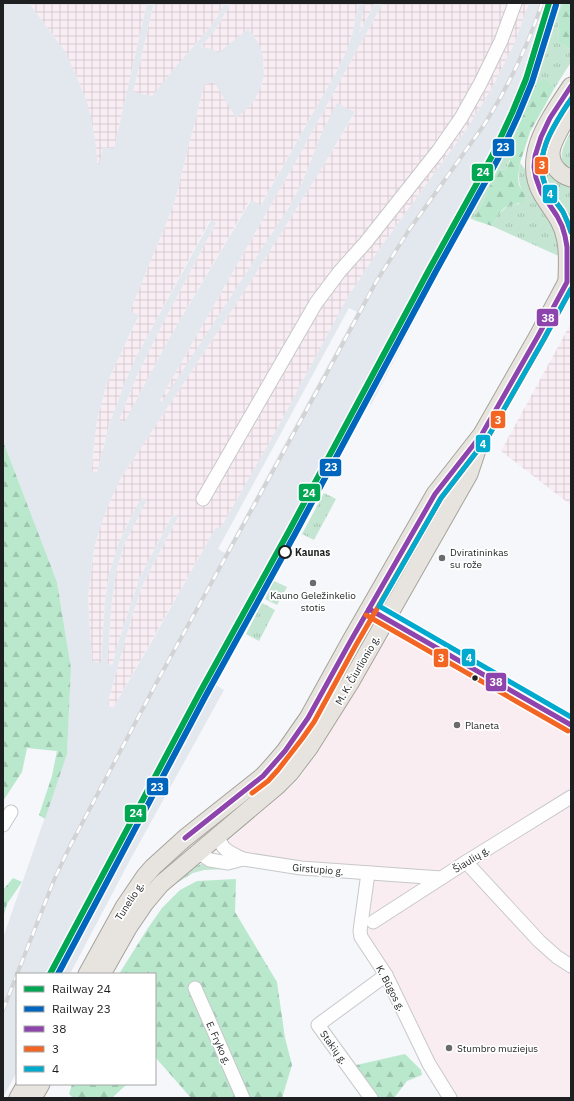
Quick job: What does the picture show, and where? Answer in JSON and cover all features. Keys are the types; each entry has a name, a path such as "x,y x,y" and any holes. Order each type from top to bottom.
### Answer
{"main road":[{"path":"570,279 567,247 562,226 541,192 534,166 535,156 541,137 550,118 571,86"},
{"path":"571,111 555,139 551,153 552,160 556,168 563,176 571,178"},
{"name":"M. K. Čiurlionio g.","path":"185,838 263,776 297,735 435,494 482,434 570,279"},
{"name":"M. K. Čiurlionio g.","path":"198,852 277,786 290,773 310,748 368,652 469,474 482,434"},
{"path":"369,609 571,725"},
{"path":"350,642 368,652"},
{"path":"185,838 198,852"},
{"name":"Tunelio g.","path":"88,973 121,912 134,892 153,867 185,838"},
{"name":"Tunelio g.","path":"103,973 128,928 145,903 161,884 198,852"},
{"path":"18,1098 25,1085"},
{"path":"33,1098 40,1085"}],"street":[{"path":"203,499 316,303 340,271 371,236 438,151 461,118 501,41 515,3"},
{"name":"Šiaulių g.","path":"373,922 571,797"},
{"path":"3,825 10,812"},
{"path":"218,836 220,844 224,850 244,859"},
{"name":"Girstupio g.","path":"198,852 210,860 228,863 244,859 301,868 441,878"},
{"path":"466,862 539,941 557,957 571,966"},
{"name":"K. Būgos g.","path":"368,873 360,931 361,937 386,975 429,1064 450,1098"},
{"name":"Stakių g.","path":"371,1098 318,1024 386,975"},
{"name":"E. Fryko g.","path":"195,988 243,1098"}],"shaded area":[{"path":"3,3 29,3 64,50 86,99 91,116 98,166 103,147 114,149 147,3 154,3 133,92 152,96 210,27 218,16 224,3 231,3 215,30 201,47 213,49 218,53 248,29 258,42 263,57 264,76 260,89 254,101 236,118 214,82 204,84 175,200 130,311 139,315 107,383 97,420 91,471 97,472 110,422 136,357 211,220 216,223 136,378 119,420 124,423 170,337 251,200 261,205 338,69 352,35 359,3 364,3 359,33 375,3 383,3 300,154 160,400 162,402 289,207 302,183 323,130 337,103 355,112 322,168 244,292 121,478 101,524 94,549 88,598 92,661 101,663 105,601 109,574 119,542 132,515 141,498 147,500 124,545 116,573 112,600 107,663 112,665 140,577 173,514 178,517 144,582 133,613 107,705 113,708 216,527 220,529 279,425 347,298 380,248 468,127 492,88 515,42 529,3 554,3 547,36 531,85 466,211 440,272 371,405 366,403 435,271 432,269 292,532 117,853 120,854 213,683 224,690 130,860 71,973 16,973 16,1074 3,1097 3,938 67,754 71,668 57,582 3,441","holes":["349,308 357,312 225,553 218,549"]},
{"path":"29,3 147,3 114,149 99,166 86,99 78,80 64,50"},
{"path":"154,3 224,3 218,16 210,27 152,97 133,92"},
{"path":"231,3 359,3 352,35 338,69 260,206 250,200 170,337 124,423 119,420 136,378 216,223 210,220 136,357 110,422 97,472 91,472 97,420 107,383 139,316 130,311 175,200 204,84 214,82 244,111 254,101 262,84 264,69 263,57 258,42 248,29 218,54 207,48 201,47 215,30"},
{"path":"364,3 375,3 358,34 360,20"},
{"path":"383,3 529,3 515,42 492,88 468,127 380,248 347,298 279,425 220,529 216,527 113,708 107,705 133,613 144,582 178,517 173,514 140,577 112,665 107,664 112,600 116,573 124,545 135,523 142,498 119,542 109,574 105,601 101,663 92,662 88,598 94,549 101,524 121,478 244,292 355,113 337,104 323,130 302,183 289,207 163,402 160,400 300,154"},
{"path":"571,323 571,505 501,451"},
{"path":"391,637 396,637 571,737 571,1098 457,1098 438,1068 364,934 374,871 270,858 237,851 226,843 296,782 315,757 383,642"}],"green space":[{"path":"554,3 564,3 559,12 558,42 571,50 571,62 554,89 551,84 533,88 530,99 523,109 521,119 514,131 510,145 505,151 510,159 505,170 498,169 474,220 465,216 466,211 531,85 547,36"},
{"path":"564,3 571,3 571,50 558,42 559,12"},
{"path":"545,80 551,84 554,89 530,132 520,163 518,177 519,185 525,196 523,202 507,206 498,215 492,226 474,220 498,169 505,170 510,160 506,156 505,151 510,145 514,131 521,119 523,109 530,99 533,88 537,82"},
{"path":"571,131 571,168 563,161 562,151"},
{"path":"541,151 571,185 571,231 543,183"},
{"path":"520,163 525,169 529,183 561,239 561,257 492,226 498,215 508,205 519,204 524,196 519,180"},
{"path":"3,441 57,582 71,668 67,754 45,819 39,815 52,776 57,751 27,748 22,772 3,801"},
{"path":"324,493 336,499 314,540 302,534"},
{"path":"274,581 287,587 277,605 265,599"},
{"path":"262,603 275,610 259,641 246,634"},
{"path":"202,864 225,866 225,869 204,870 193,873 172,886 162,896 134,933 148,908 188,868"},
{"path":"13,878 22,882 7,904 3,918 3,890"},
{"path":"236,879 235,912 277,982 285,1038 292,1065 282,1098 191,1098 156,1058 156,973 120,973 162,908 180,890 197,881"},
{"path":"405,1054 421,1070 422,1075 407,1081 394,1098 374,1098 352,1066"},
{"path":"72,1085 126,1085 112,1098 73,1098 69,1094"}],"railway":[{"path":"18,973 54,880 69,848 159,678 376,282 409,230 484,125 501,96 517,66 542,3"},
{"path":"3,1010 16,977"}],"rail line":[{"name":"24","path":"51,973 199,694 492,156 526,79 549,3"},
{"name":"23","path":"59,973 205,697 498,159 532,82 556,5"}],"transit line":[{"name":"38","path":"185,838 263,776 285,751 308,718 435,494 482,434 567,282 567,247 565,236 557,216 541,192 534,167 535,156 541,137 550,118 571,86"},
{"name":"3","path":"571,99 552,130 543,153 542,165 543,177 547,189 563,212 571,232"},
{"name":"4","path":"571,99 552,130 543,153 542,165 543,177 547,189 563,212 571,232"},
{"name":"3","path":"252,793 268,781 278,770 314,722 356,645 441,498 488,437 571,289"},
{"name":"4","path":"571,289 488,437 441,498 379,606 571,717"},
{"name":"38","path":"369,609 571,725"},
{"name":"3","path":"366,615 568,731"}],"place":[{"name":"Kaunas","path":"285,552"},
{"name":"Dviratininkas su rože","path":"442,558"},
{"name":"Kauno Geležinkelio stotis","path":"313,583"},
{"name":"Planeta","path":"457,725"},
{"name":"Stumbro muziejus","path":"449,1048"}]}
